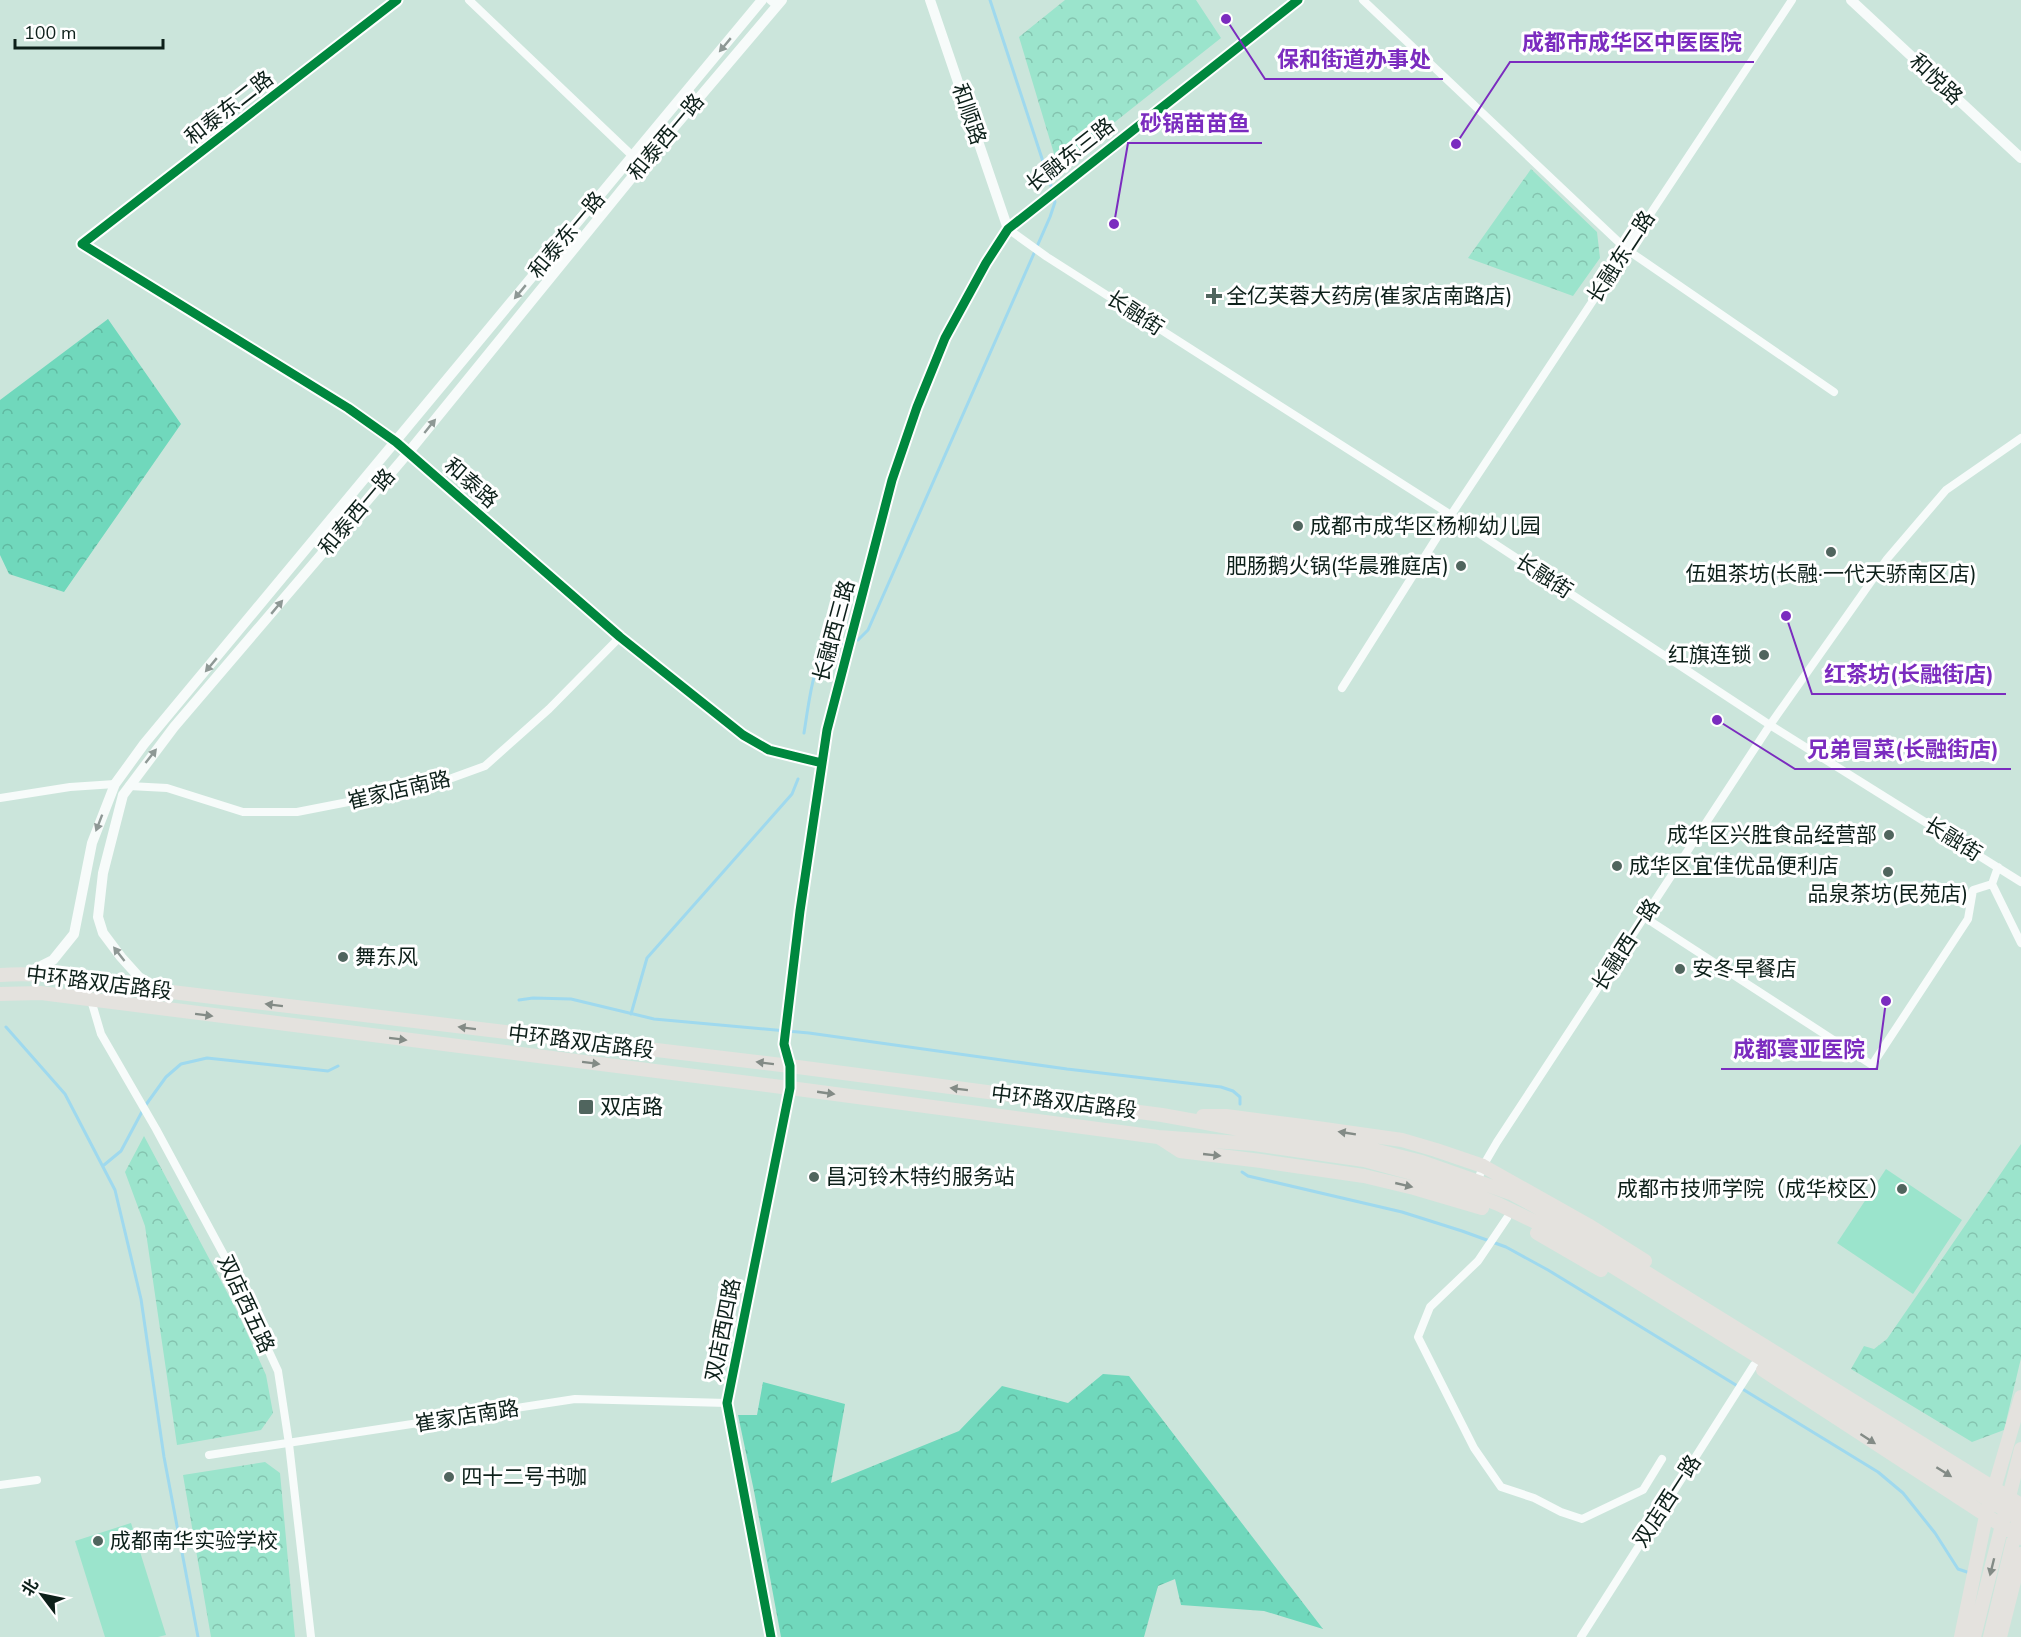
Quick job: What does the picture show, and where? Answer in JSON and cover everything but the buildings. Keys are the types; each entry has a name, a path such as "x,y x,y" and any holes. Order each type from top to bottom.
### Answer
{"main road":[{"name":"中环路双店路段","path":"0,975 27,973 790,1066 1162,1115"},
{"name":"中环路双店路段","path":"0,994 41,993 1158,1137 1255,1138"},
{"path":"1162,1115 1226,1116 1402,1140 1483,1166 1588,1225 2021,1497"},
{"path":"1162,1115 1255,1138 1364,1160 1423,1176 1497,1204 1562,1235 2021,1520"},
{"path":"1158,1137 1180,1151 1364,1176 1470,1203 1508,1218 1557,1244 1754,1365 2021,1538"},
{"path":"1255,1138 1366,1148 1422,1162 1513,1194 1568,1224 2021,1506 1990,1637"},
{"path":"1961,1637 1986,1516 2021,1397"},
{"path":"1974,1637 2021,1449"},
{"path":"2000,1637 2021,1554"}],"street":[{"name":"和泰东二路","path":"82,244 397,0"},
{"path":"469,0 642,165"},
{"name":"和泰东一路","path":"396,442 762,0"},
{"name":"和顺路","path":"930,0 1008,229"},
{"name":"长融东三路","path":"1008,229 1044,198 1298,0"},
{"path":"1363,0 1626,249 1834,392"},
{"name":"长融东二路","path":"1342,688 1451,515 1792,0"},
{"name":"和悦路","path":"1851,0 2021,158"},
{"name":"和泰西一路","path":"163,991 139,977 121,957 103,933 98,917 103,873 123,795 174,727 408,453 776,2"},
{"name":"长融街","path":"1008,229 1047,257 1451,515 1770,725 2021,882"},
{"name":"长融西三路","path":"790,1066 784,1044 787,1016 826,730 892,480 917,407 945,338 986,263 1008,229"},
{"name":"和泰路","path":"82,244 348,408 396,442 620,637 743,735 769,750 822,763"},
{"name":"长融西一路","path":"1470,1203 1483,1166 1497,1142 1770,725 1887,559 1946,490 2021,438"},
{"name":"和泰西一路","path":"27,973 53,960 74,934 92,843 115,784 144,744 396,442"},
{"name":"崔家店南路","path":"129,786 167,788 243,812 297,812 430,786 485,766 549,709 620,637"},
{"path":"0,798 70,787 115,784"},
{"path":"1998,867 1992,884 2021,943"},
{"path":"1644,917 1872,1065 1968,919 1973,890 1992,884"},
{"name":"双店西五路","path":"91,1000 100,1034 156,1129 225,1257 278,1371 289,1444 311,1637"},
{"name":"双店西四路","path":"771,1637 728,1403 790,1088 790,1066"},
{"path":"1508,1218 1478,1261 1430,1307 1418,1337 1474,1448 1502,1487 1582,1519 1643,1490 1662,1459"},
{"name":"双店西一路","path":"1581,1637 1754,1365"},
{"name":"崔家店南路","path":"209,1455 575,1399 728,1403"},
{"path":"0,1485 37,1480"}],"green space":[{"path":"1065,0 1196,0 1221,38 1058,167 1019,37"},
{"path":"1531,169 1597,232 1600,258 1573,296 1468,258"},
{"path":"108,319 181,424 64,592 9,574 0,555 0,400"},
{"path":"144,1136 237,1311 266,1375 273,1413 261,1430 177,1445 145,1226 125,1172"},
{"path":"2021,1144 2021,1358 2004,1430 1972,1442 1851,1369 1864,1346 1874,1349 1887,1339"},
{"path":"1886,1169 1962,1220 1913,1294 1837,1243"},
{"path":"1103,1374 1129,1376 1323,1629 1264,1611 1181,1605 1175,1579 1158,1586 1144,1637 781,1637 738,1415 757,1415 763,1382 845,1404 831,1483 959,1431 1002,1386 1068,1403"},
{"path":"265,1462 280,1473 295,1637 211,1637 183,1475"},
{"path":"131,1523 166,1635 105,1637 75,1541"}],"waterway":[{"path":"990,0 1052,189"},
{"path":"858,640 868,630 1050,217 1055,202 1053,196"},
{"path":"804,733 817,666 825,651 843,644"},
{"path":"631,1014 647,958 792,794 798,779"},
{"path":"519,1000 571,999 654,1019 809,1033 1067,1069 1221,1087 1233,1091 1240,1097 1240,1104"},
{"path":"6,1027 65,1094 115,1190 141,1299 164,1457 198,1637"},
{"path":"104,1165 121,1151 145,1106 166,1077 181,1064 207,1058 328,1071 338,1066"},
{"path":"1242,1172 1248,1176 1402,1212 1462,1231 1506,1247 1548,1270 1878,1472 1903,1493 1935,1533 1958,1569 1967,1572"}],"cycle path":[{"path":"397,0 82,244 348,408 396,442 620,637 743,735 769,750 822,763"},
{"path":"771,1637 727,1403 790,1088 790,1066 784,1044 800,911 827,730 892,480 917,407 945,338 986,263 1008,229 1298,0"}],"place":[{"name":"保和街道办事处","path":"1226,19"},
{"name":"成都市成华区中医医院","path":"1456,144"},
{"name":"砂锅苗苗鱼","path":"1114,224"},
{"name":"全亿芙蓉大药房(崔家店南路店)","path":"1214,296"},
{"name":"成都市成华区杨柳幼儿园","path":"1298,526"},
{"name":"伍姐茶坊(长融·一代天骄南区店)","path":"1831,552"},
{"name":"肥肠鹅火锅(华晨雅庭店)","path":"1461,566"},
{"name":"红茶坊(长融街店)","path":"1786,616"},
{"name":"红旗连锁","path":"1764,655"},
{"name":"兄弟冒菜(长融街店)","path":"1717,720"},
{"name":"成华区兴胜食品经营部","path":"1889,835"},
{"name":"成华区宜佳优品便利店","path":"1617,866"},
{"name":"品泉茶坊(民苑店)","path":"1888,872"},
{"name":"舞东风","path":"343,957"},
{"name":"安冬早餐店","path":"1680,969"},
{"name":"成都寰亚医院","path":"1886,1001"},
{"name":"双店路","path":"586,1107"},
{"name":"昌河铃木特约服务站","path":"814,1177"},
{"name":"成都市技师学院（成华校区）","path":"1902,1189"},
{"name":"四十二号书咖","path":"449,1477"},
{"name":"成都南华实验学校","path":"98,1541"}]}
